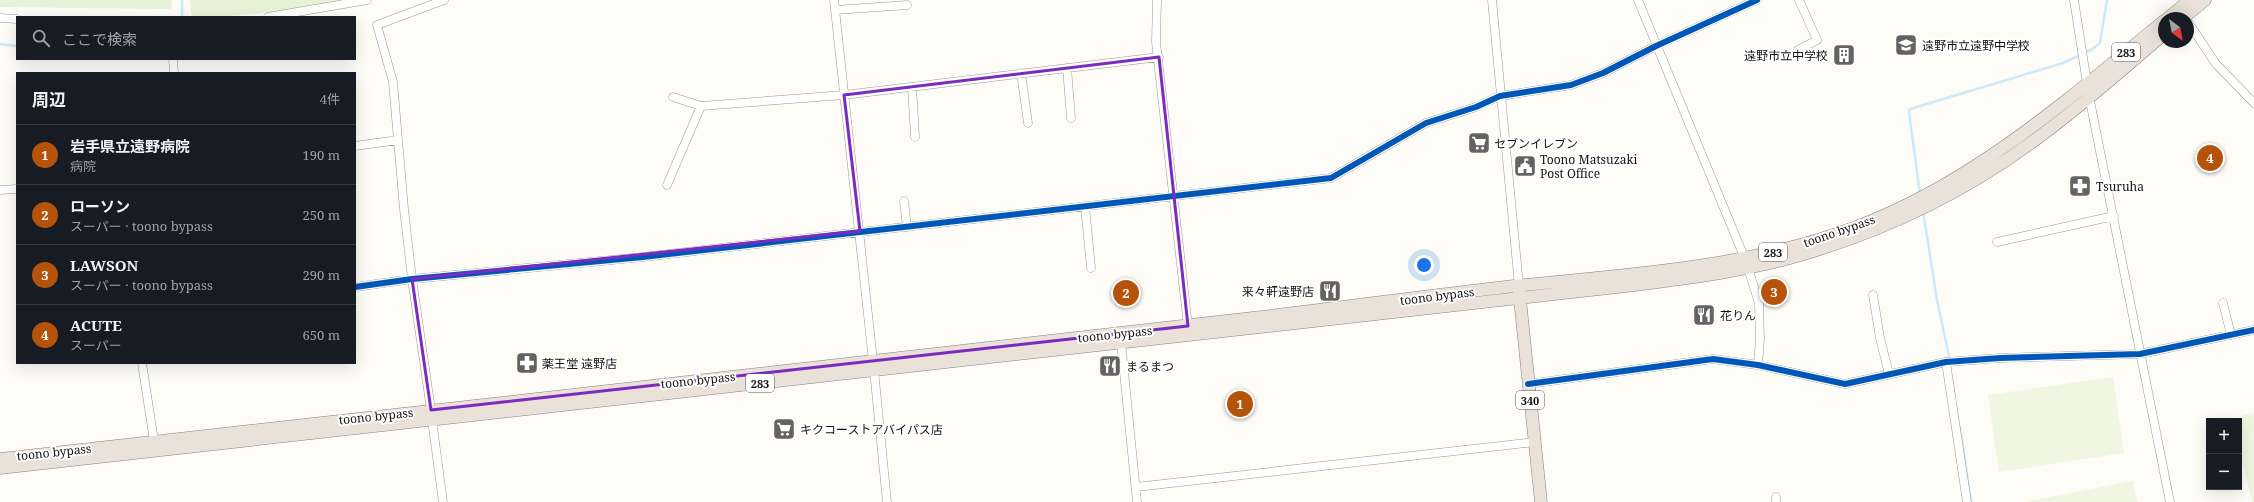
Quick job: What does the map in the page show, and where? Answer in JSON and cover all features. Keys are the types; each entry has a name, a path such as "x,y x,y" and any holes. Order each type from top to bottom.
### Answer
{"highway":[{"path":"2175,12 2190,0"},
{"path":"2193,12 2205,0"},
{"name":"toono bypass","path":"1747,263 1850,229 1915,201 1952,182 2032,128 2158,26"},
{"name":"toono bypass","path":"873,366 1188,326 1519,292 1685,279 1747,263 1830,246 1868,232 1928,205 2011,155 2042,134 2158,39"},
{"name":"toono bypass","path":"0,468 432,415 873,366 1121,342 1519,292"},
{"name":"340","path":"1519,292 1541,502"},
{"name":"toono bypass","path":"0,459 154,441 432,415"}],"street":[{"path":"274,16 367,0"},
{"path":"443,502 412,279 393,82 377,25 444,0"},
{"path":"834,0 860,231 887,502"},
{"path":"1157,0 1155,9 1159,57 1188,326"},
{"path":"1492,0 1519,292"},
{"path":"1638,0 1747,263 1759,303 1760,339 1758,364"},
{"path":"356,287 412,279 643,257 1331,178 1426,123 1476,107 1500,96 1571,85 1603,73 1656,46 1757,0"},
{"path":"1798,50 1817,40 1799,0"},
{"path":"2074,0 2089,96 2170,502"},
{"path":"835,10 907,5"},
{"path":"0,18 16,19"},
{"path":"2194,31 2216,64 2254,103"},
{"path":"673,97 701,106 844,95 1159,57"},
{"path":"173,60 174,72"},
{"path":"1066,68 1071,118"},
{"path":"1021,73 1028,124"},
{"path":"912,87 916,137"},
{"path":"667,184 701,106"},
{"path":"356,146 398,140"},
{"path":"0,190 16,189"},
{"path":"904,200 907,227"},
{"path":"1085,206 1091,268"},
{"path":"1997,242 2114,216"},
{"path":"1873,295 1888,374"},
{"path":"2224,303 2231,335"},
{"path":"1528,384 1713,359 1758,364 1845,384 1946,362 2000,358 2140,354 2254,330"},
{"path":"1121,342 1137,502"},
{"path":"1946,362 1967,502"},
{"path":"142,364 154,441"},
{"path":"1136,488 1535,442"}],"highlighted area":[{"path":"1159,57 1188,326 431,410 412,279 860,231 844,95"}],"green space":[{"path":"0,0 172,0 171,9 0,7"},
{"path":"190,0 343,0 268,13 230,16 192,16"},
{"path":"2113,377 2124,453 1999,472 1988,395"},
{"path":"2254,413 2254,502 2252,502 2242,457 2242,418 2243,415"},
{"path":"2133,481 2137,502 2024,502"}],"waterway":[{"path":"182,0 182,16"},
{"path":"1920,194 1909,112 1910,109 2063,63 2091,50 2100,43 2107,0"},
{"path":"0,44 16,46"},
{"path":"1923,211 1937,300 1950,361"},
{"path":"1960,427 1971,502"}],"cycle path":[{"path":"356,287 412,279 643,257 1331,178 1426,123 1476,107 1500,96 1571,85 1603,73 1656,46 1757,0"},
{"path":"1528,384 1713,359 1758,365 1845,384 1946,362 2000,358 2140,354 2254,330"}],"place":[{"name":"遠野市立遠野中学校","path":"1906,45"},
{"name":"遠野市立中学校","path":"1844,55"},
{"name":"セブンイレブン","path":"1479,143"},
{"name":"ACUTE","path":"2210,158"},
{"name":"Toono Matsuzaki Post Office","path":"1525,166"},
{"name":"Tsuruha","path":"2080,186"},
{"name":"来々軒遠野店","path":"1330,291"},
{"name":"LAWSON","path":"1774,292"},
{"name":"ローソン","path":"1126,293"},
{"name":"花りん","path":"1704,315"},
{"name":"薬王堂 遠野店","path":"527,363"},
{"name":"まるまつ","path":"1110,366"},
{"name":"岩手県立遠野病院","path":"1240,404"},
{"name":"キクコーストアバイパス店","path":"784,429"}]}
